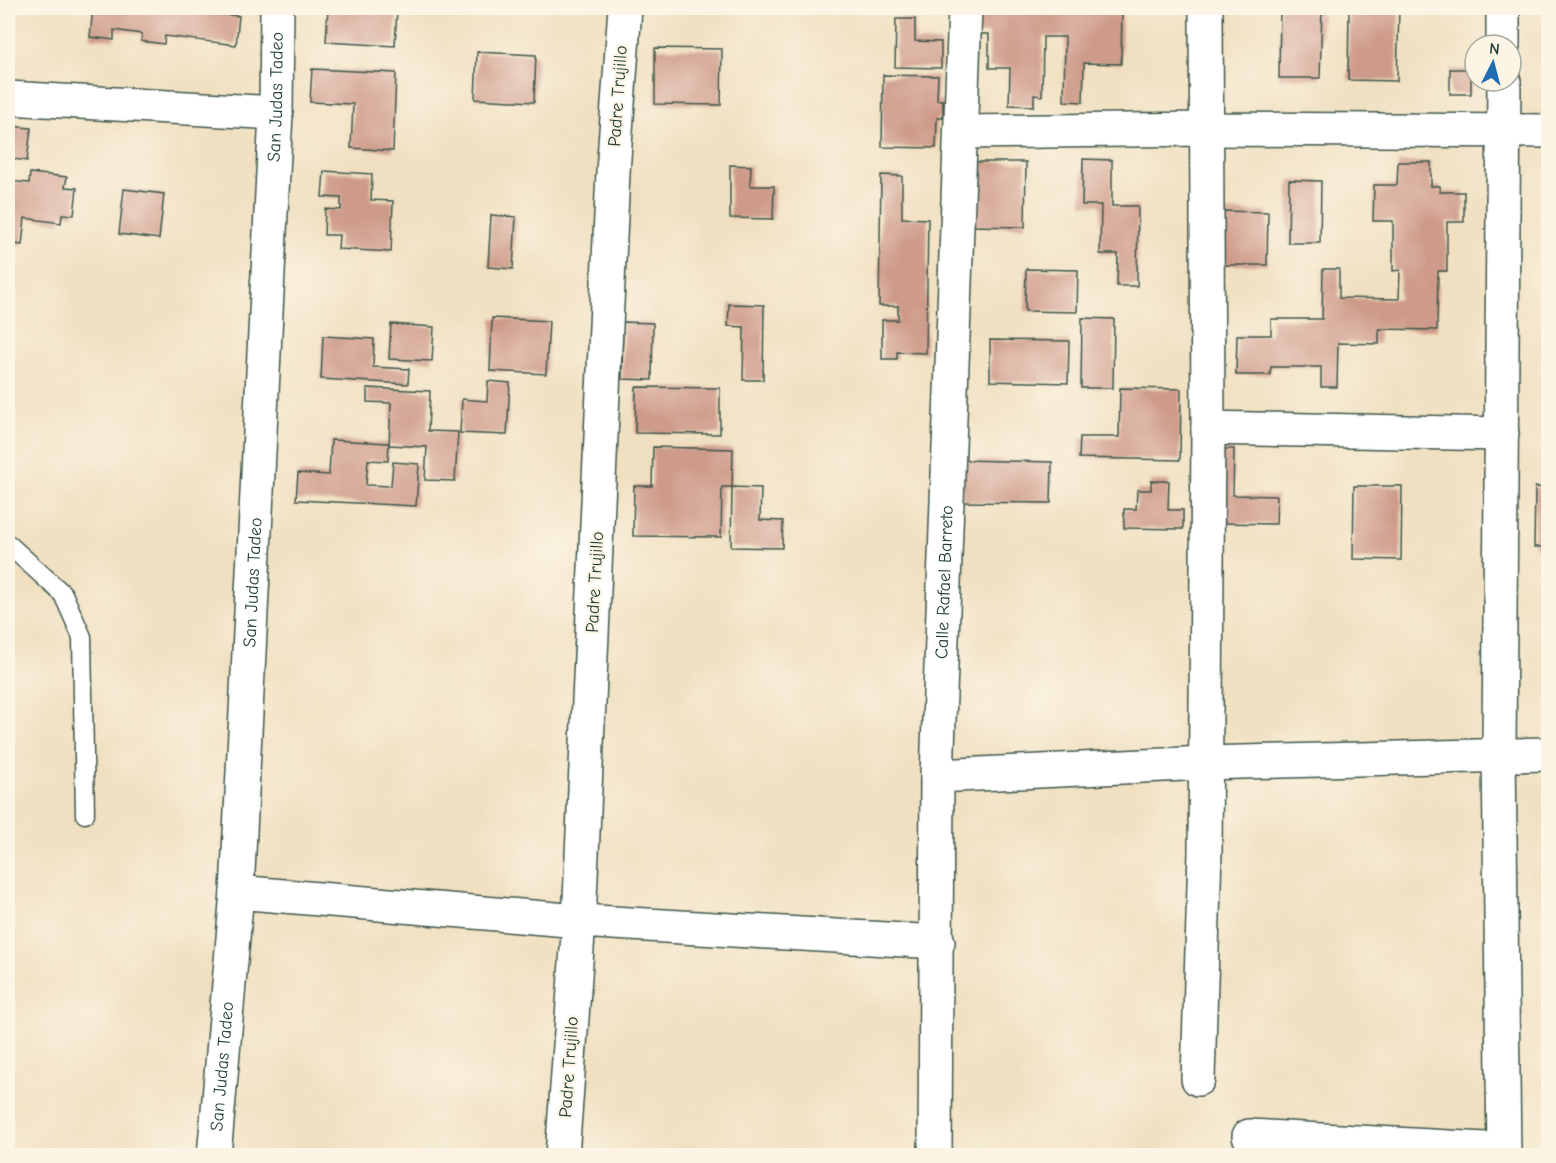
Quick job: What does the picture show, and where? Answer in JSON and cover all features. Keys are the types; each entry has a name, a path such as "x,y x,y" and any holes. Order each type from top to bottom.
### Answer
{"street":[{"name":"San Judas Tadeo","path":"214,1155 237,892 276,113 277,8"},
{"name":"Padre Trujillo","path":"562,1155 579,921 612,184 625,8"},
{"name":"Calle Rafael Barreto","path":"935,1155 938,942 937,776 965,8"},
{"path":"1198,1079 1205,852 1208,428 1206,8"},
{"path":"1503,8 1503,33"},
{"path":"1249,1136 1504,1153 1499,754 1504,93"},
{"path":"8,98 276,113"},
{"path":"961,132 1206,129 1548,131"},
{"path":"1208,428 1502,434"},
{"path":"937,776 1205,763 1548,754"},
{"path":"237,892 579,921 938,942"}],"lane":[{"path":"8,544 63,594 82,637 86,814"}],"building":[{"path":"93,8 218,8 217,14 239,16 236,45 165,36 164,44 141,41 142,34 114,30 114,40 90,37"},
{"path":"328,8 397,8 395,46 326,42"},
{"path":"1066,8 1122,8 1121,64 1084,63 1083,102 1064,101 1065,37 1043,37 1042,96 1034,95 1034,106 1009,105 1010,68 989,68 989,34 974,34 975,10 1066,12"},
{"path":"1280,8 1322,8 1320,78 1279,78"},
{"path":"1349,8 1399,8 1397,81 1348,80"},
{"path":"896,19 915,19 915,41 941,42 941,68 895,67"},
{"path":"655,48 722,49 721,105 655,104"},
{"path":"477,52 536,55 534,102 475,99"},
{"path":"312,69 396,73 393,151 351,148 353,104 310,102"},
{"path":"1450,69 1463,69 1463,93 1471,94 1450,94"},
{"path":"883,75 938,76 937,100 943,100 943,118 937,118 936,148 882,147"},
{"path":"8,126 31,128 27,161 8,158"},
{"path":"1083,159 1112,160 1112,206 1138,206 1137,286 1117,286 1118,254 1100,254 1101,205 1082,205"},
{"path":"969,162 1026,162 1025,227 968,226"},
{"path":"1398,162 1431,162 1431,186 1440,186 1440,192 1464,192 1464,222 1447,222 1447,271 1438,271 1437,330 1379,329 1379,344 1338,343 1337,387 1321,387 1321,367 1271,367 1270,375 1236,375 1237,335 1271,335 1271,319 1322,319 1323,269 1339,269 1339,298 1399,299 1400,270 1393,271 1393,221 1373,221 1374,185 1397,185"},
{"path":"730,165 751,166 750,186 774,186 773,219 730,218"},
{"path":"324,171 372,174 371,200 393,201 391,252 338,249 339,235 324,235 325,209 341,210 341,198 322,197"},
{"path":"30,173 67,177 65,187 77,188 74,215 62,214 61,223 25,218 22,245 8,243 8,181 29,183"},
{"path":"881,175 902,176 902,218 928,219 926,353 897,352 897,359 882,359 882,320 898,320 898,306 879,306"},
{"path":"1289,180 1321,181 1320,243 1288,243"},
{"path":"124,189 164,194 159,239 119,234"},
{"path":"1220,211 1268,212 1267,265 1219,265"},
{"path":"491,215 516,217 513,269 488,267"},
{"path":"1026,269 1078,270 1077,312 1025,311"},
{"path":"729,304 764,305 763,380 743,380 744,327 728,326"},
{"path":"492,318 549,321 546,374 490,371"},
{"path":"1082,318 1114,319 1113,388 1081,388"},
{"path":"623,322 653,323 652,380 622,379"},
{"path":"391,324 434,327 432,361 389,359"},
{"path":"323,336 374,339 373,367 409,369 408,384 321,379"},
{"path":"990,340 1069,341 1068,383 990,381"},
{"path":"488,381 510,383 507,435 460,433 462,399 487,401"},
{"path":"636,387 720,388 720,434 635,433"},
{"path":"367,388 430,391 428,431 458,432 455,481 425,480 427,447 389,445 391,403 367,402"},
{"path":"1120,388 1181,389 1180,460 1079,458 1080,437 1119,437"},
{"path":"331,440 389,443 388,461 368,460 366,485 391,486 393,462 419,464 416,506 296,500 298,473 329,475"},
{"path":"653,447 733,449 732,487 722,487 721,537 633,536 634,486 652,486"},
{"path":"1219,449 1234,449 1233,495 1277,496 1276,524 1217,523"},
{"path":"962,460 1052,462 1051,503 962,502"},
{"path":"1151,481 1169,481 1168,510 1183,510 1183,529 1124,528 1124,509 1136,509 1137,490 1151,490"},
{"path":"1354,486 1402,486 1401,560 1353,559"},
{"path":"732,487 761,488 760,520 783,521 782,548 731,547"},
{"path":"1535,487 1548,488 1548,547 1534,547"}]}
